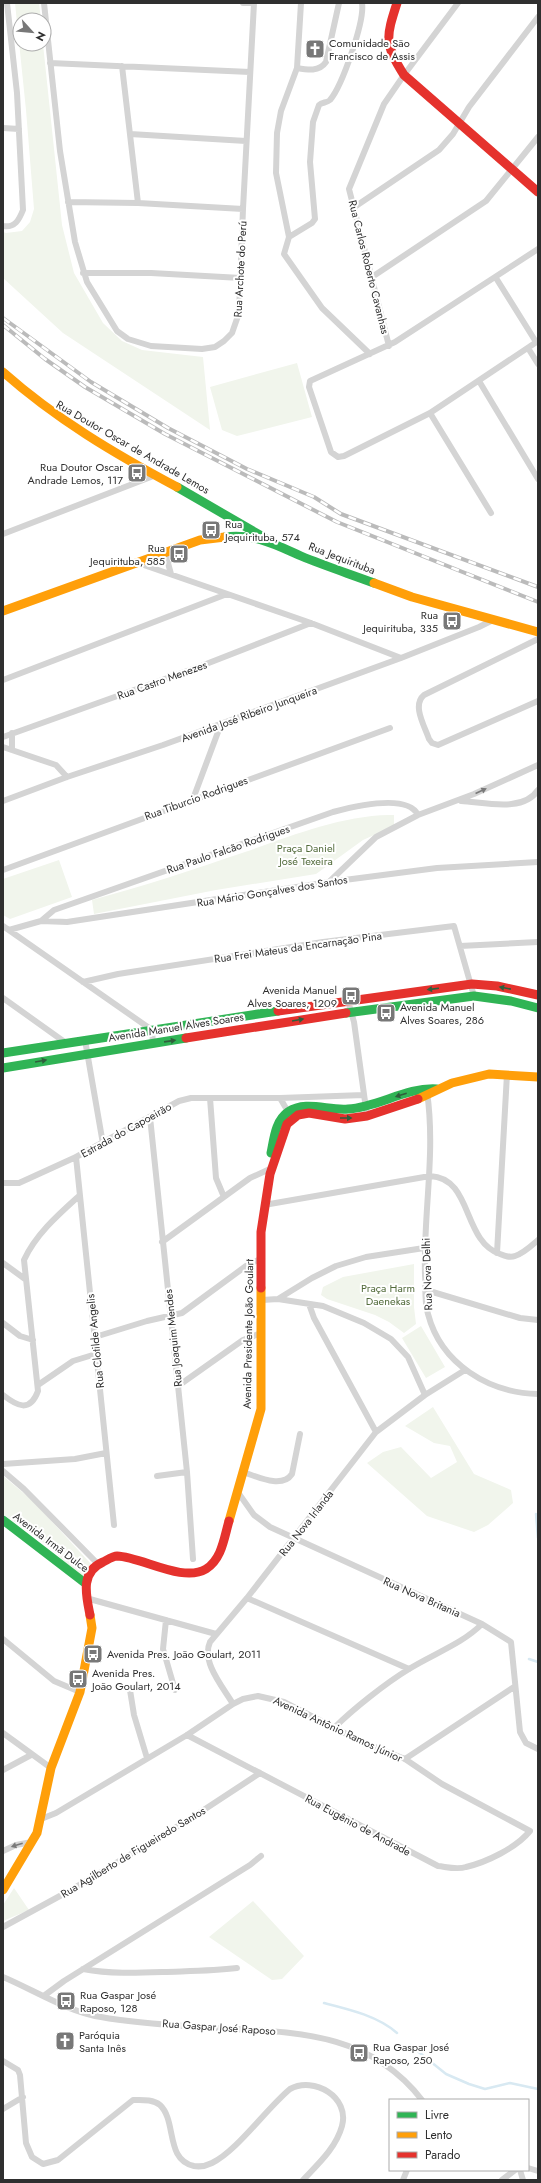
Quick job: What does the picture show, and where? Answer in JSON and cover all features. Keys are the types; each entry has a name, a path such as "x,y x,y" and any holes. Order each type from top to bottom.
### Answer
{"street":[{"path":"3,226 13,226 23,210 18,93 7,3"},
{"name":"Rua Archote do Perú","path":"44,3 60,151 75,242 83,272 117,331 128,339 151,346 202,349 214,347 232,333 239,314 246,140 254,3"},
{"path":"242,3 254,3"},
{"path":"289,237 276,173 277,134 281,111 297,68 301,3"},
{"path":"297,68 315,70 320,68 326,62 339,3"},
{"path":"362,3 363,11 361,22 343,74 329,100 319,105 313,122 310,174 315,219 312,223 289,237 283,250 284,256 322,308 370,354"},
{"path":"397,3 389,32 388,47 390,54 404,74 538,192"},
{"name":"Rua Carlos Roberto Cavanhas","path":"389,346 349,189 380,112 404,74 458,3"},
{"path":"353,208 432,155 447,140 460,123 469,107 538,17"},
{"path":"50,63 250,72"},
{"path":"122,66 138,203"},
{"path":"3,128 19,130"},
{"path":"130,134 246,140"},
{"path":"372,277 480,206 492,195 538,137"},
{"path":"68,202 138,203 243,209"},
{"path":"496,278 537,341 430,413 344,456 336,456 330,450 309,387 311,381 389,346 496,278 538,249"},
{"path":"83,272 151,273 241,278"},
{"path":"528,348 538,364"},
{"name":"Rua Doutor Oscar de Andrade Lemos","path":"3,372 56,416 156,475 237,520 272,542"},
{"path":"479,381 538,479"},
{"path":"430,413 491,513"},
{"path":"3,534 156,475"},
{"path":"237,520 240,535"},
{"name":"Rua Jequirituba","path":"3,611 171,549 216,536 240,535 272,542 308,558 412,597 538,632"},
{"path":"171,549 168,563 171,574"},
{"path":"135,562 311,623 401,658"},
{"path":"3,680 227,594"},
{"name":"Avenida José Ribeiro Junqueira","path":"3,801 67,777 221,724 401,658 493,620"},
{"name":"Rua Castro Menezes","path":"3,737 200,666 311,623"},
{"path":"538,639 424,695 419,700 418,706 429,739 432,743 438,745 538,701"},
{"path":"193,799 221,724"},
{"name":"Rua Tiburcio Rodrigues","path":"3,870 193,799 390,728"},
{"path":"12,733 12,750"},
{"path":"3,747 56,765 67,777"},
{"path":"329,882 376,837 418,815 458,800 538,765"},
{"path":"458,800 513,804 529,799 538,790"},
{"name":"Rua Paulo Falcão Rodrigues","path":"41,921 54,910 333,812 375,804 396,804 412,808 418,815"},
{"name":"Rua Mário Gonçalves dos Santos","path":"9,930 41,921 67,922 329,882 437,868 538,862"},
{"path":"3,926 152,1030 154,1043"},
{"name":"Rua Frei Mateus da Encarnação Pina","path":"83,982 126,973 438,927 454,926 472,984"},
{"path":"460,946 538,942"},
{"path":"472,984 474,996"},
{"name":"Avenida Manuel Alves Soares","path":"3,1053 348,1001 472,984 497,986 538,995"},
{"name":"Avenida Manuel Alves Soares","path":"3,1068 87,1053 322,1016 352,1014 474,996 511,1001 538,1008"},
{"path":"3,998 66,1043"},
{"path":"348,1001 352,1014 367,1116"},
{"path":"85,1040 103,1144"},
{"path":"290,1114 299,1107 348,1109 366,1106 439,1089 452,1083 490,1074 538,1077"},
{"path":"497,1253 507,1074"},
{"path":"290,1114 309,1113 345,1119 367,1116 398,1108 427,1092"},
{"name":"Rua Nova Delhi","path":"427,1092 430,1176 424,1248 427,1314 444,1347 465,1370 494,1386 514,1391 538,1394"},
{"path":"290,1114 280,1098 364,1094"},
{"name":"Estrada do Capoeirão","path":"3,1183 18,1183 76,1157 103,1144 179,1101 191,1098 280,1098"},
{"path":"210,1098 216,1178 224,1197"},
{"name":"Avenida Presidente João Goulart","path":"85,1583 88,1575 98,1564 116,1556 185,1573 196,1573 206,1569 214,1562 220,1552 261,1409 262,1258 264,1205 277,1126 281,1118 290,1114"},
{"name":"Rua Joaquim Mendes","path":"150,1117 187,1472 193,1559"},
{"name":"Rua Clotilde Angelis","path":"76,1157 114,1525"},
{"path":"162,1242 250,1178 270,1169"},
{"path":"264,1205 430,1176 442,1176 451,1183 470,1217 478,1238 485,1246 497,1253 514,1256 538,1240"},
{"path":"3,1395 17,1405 25,1406 36,1396 38,1385 24,1260 33,1244 60,1213 79,1196"},
{"path":"278,1299 312,1278 336,1266 366,1257 424,1248"},
{"path":"95,1337 156,1318 182,1313 246,1266 262,1258"},
{"path":"3,1263 25,1279"},
{"path":"426,1290 520,1318 538,1320"},
{"path":"262,1300 278,1299 323,1306 364,1323 391,1339 408,1357 425,1396"},
{"path":"309,1304 314,1318 376,1432"},
{"path":"3,1323 20,1336 33,1340"},
{"path":"178,1386 243,1340 261,1333"},
{"path":"38,1385 73,1361 96,1354"},
{"name":"Rua Nova Irlanda","path":"233,1704 207,1656 207,1649 216,1634 247,1598 376,1432 425,1396 465,1370"},
{"path":"243,1472 280,1482 289,1478 292,1474 300,1434"},
{"path":"3,1464 76,1459 106,1453"},
{"path":"3,1471 38,1502 98,1564"},
{"path":"157,1476 187,1472"},
{"name":"Rua Nova Britania","path":"237,1491 249,1509 260,1521 482,1624 511,1642 514,1687 522,1736 526,1743 538,1749"},
{"name":"Avenida Irmã Dulce","path":"3,1520 85,1583"},
{"path":"4,1883 32,1842 41,1819 51,1768 80,1692 92,1633 91,1616 86,1598 85,1583"},
{"path":"86,1598 216,1634"},
{"path":"247,1598 409,1669"},
{"path":"166,1620 163,1649 175,1690"},
{"path":"334,1728 345,1717 409,1669 458,1642 482,1624"},
{"path":"3,1639 54,1681 80,1692"},
{"path":"405,1759 514,1687"},
{"path":"130,1690 134,1715 147,1758"},
{"name":"Avenida Antônio Ramos Júnior","path":"41,1819 56,1813 187,1735 233,1704 251,1697 275,1698 374,1747 405,1759 442,1784 530,1831"},
{"path":"3,1733 31,1755 51,1768"},
{"name":"Rua Eugênio de Andrade","path":"187,1735 438,1866 466,1867 509,1849 524,1839 530,1831"},
{"path":"3,1770 31,1755"},
{"name":"Rua Agilberto de Figueiredo Santos","path":"3,1927 69,1891 180,1825 260,1773"},
{"path":"3,1851 16,1845 32,1842"},
{"path":"45,1995 83,1969 250,1865 261,1856"},
{"path":"83,1969 102,1972 143,1973 206,1971 237,1968"},
{"name":"Rua Gaspar José Raposo","path":"3,1977 77,2011 101,2017 200,2027 272,2030 352,2046 394,2071 421,2099"},
{"path":"3,2061 18,2070 20,2075 26,2143 29,2152 37,2162 43,2164 58,2160 133,2100 149,2100 156,2102 163,2109 175,2149 179,2157 190,2165 208,2165 223,2156 290,2089 303,2084 317,2085 332,2094 340,2106 343,2124 330,2151 302,2180"},
{"path":"3,2109 22,2097"},
{"path":"502,2180 514,2171"}],"green space":[{"path":"15,3 39,3 40,12 16,12"},
{"path":"20,52 44,52 62,225 74,273 103,323 122,341 142,350 203,357 210,430 63,333 3,278 3,232 22,231 30,222 34,209"},
{"path":"297,363 312,417 237,436 222,430 210,387"},
{"name":"Praça Daniel José Texeira","path":"394,815 394,826 363,840 316,874 216,890 94,914 92,900 169,877 316,828 352,819"},
{"path":"59,860 72,897 10,919 3,915 3,879"},
{"name":"Praça Harm Daenekas","path":"414,1264 414,1307 416,1324 404,1333 389,1322 375,1315 327,1299 321,1295 323,1287 343,1277"},
{"path":"421,1326 445,1367 426,1378 402,1338"},
{"path":"433,1407 474,1474 511,1490 513,1503 488,1525 474,1532 427,1516 367,1463 383,1452 401,1447 431,1478 457,1462 450,1446 434,1443 405,1426"},
{"path":"3,1476 32,1500 91,1564 82,1578 48,1546 3,1514"},
{"path":"14,1888 29,1910 3,1921 3,1905"},
{"path":"253,1901 304,1956 282,1979 272,1980 209,1937"}],"waterway":[{"path":"536,1514 538,1538"},
{"path":"529,1659 538,1662"},
{"path":"324,2003 372,2018 381,2022 397,2033"},
{"path":"410,2045 446,2074 469,2084 485,2089 510,2083 538,2089"}],"railway":[{"path":"3,318 91,382 168,428 247,469 314,497 341,514 538,587"},
{"path":"3,325 45,359 85,387 165,434 337,522 538,602"}],"traffic: fast":[{"path":"177,487 265,538"},
{"path":"225,537 236,536 255,538 374,583"},
{"path":"346,1013 474,996 511,1001 538,1008"},
{"path":"3,1053 278,1011"},
{"path":"3,1068 186,1038"},
{"path":"271,1153 280,1120 288,1112 295,1109 310,1106 348,1109 371,1105 414,1091 437,1089"},
{"path":"3,1520 85,1583"}],"traffic: slow":[{"path":"3,372 44,405 87,435 131,462 177,487"},
{"path":"3,611 200,540 225,537"},
{"path":"374,583 412,597 538,632"},
{"path":"418,1099 452,1083 489,1074 538,1077"},
{"path":"229,1521 261,1409 261,1288"},
{"path":"3,1890 37,1833 51,1768 80,1692 92,1628 90,1615"}],"traffic: jam":[{"path":"397,3 389,33 389,40 390,48 404,75 538,192"},
{"path":"278,1011 472,984 497,986 538,995"},
{"path":"186,1038 346,1013"},
{"path":"261,1288 261,1232 270,1174 287,1124 298,1115 309,1113 345,1119 367,1116 418,1099"},
{"path":"90,1615 86,1585 91,1572 96,1566 110,1558 117,1556 127,1557 174,1571 197,1573 206,1569 216,1560 222,1548 229,1521"}],"place":[{"name":"Comunidade São Francisco de Assis","path":"315,49"},
{"name":"Rua Doutor Oscar Andrade Lemos, 117","path":"137,473"},
{"name":"Rua Jequirituba, 574","path":"211,530"},
{"name":"Rua Jequirituba, 585","path":"179,554"},
{"name":"Rua Jequirituba, 335","path":"452,621"},
{"name":"Avenida Manuel Alves Soares, 1209","path":"351,996"},
{"name":"Avenida Manuel Alves Soares, 286","path":"386,1013"},
{"name":"Avenida Pres. João Goulart, 2011","path":"93,1654"},
{"name":"Avenida Pres. João Goulart, 2014","path":"78,1679"},
{"name":"Rua Gaspar José Raposo, 128","path":"66,2001"},
{"name":"Paróquia Santa Inês","path":"65,2041"},
{"name":"Rua Gaspar José Raposo, 250","path":"359,2053"}]}
